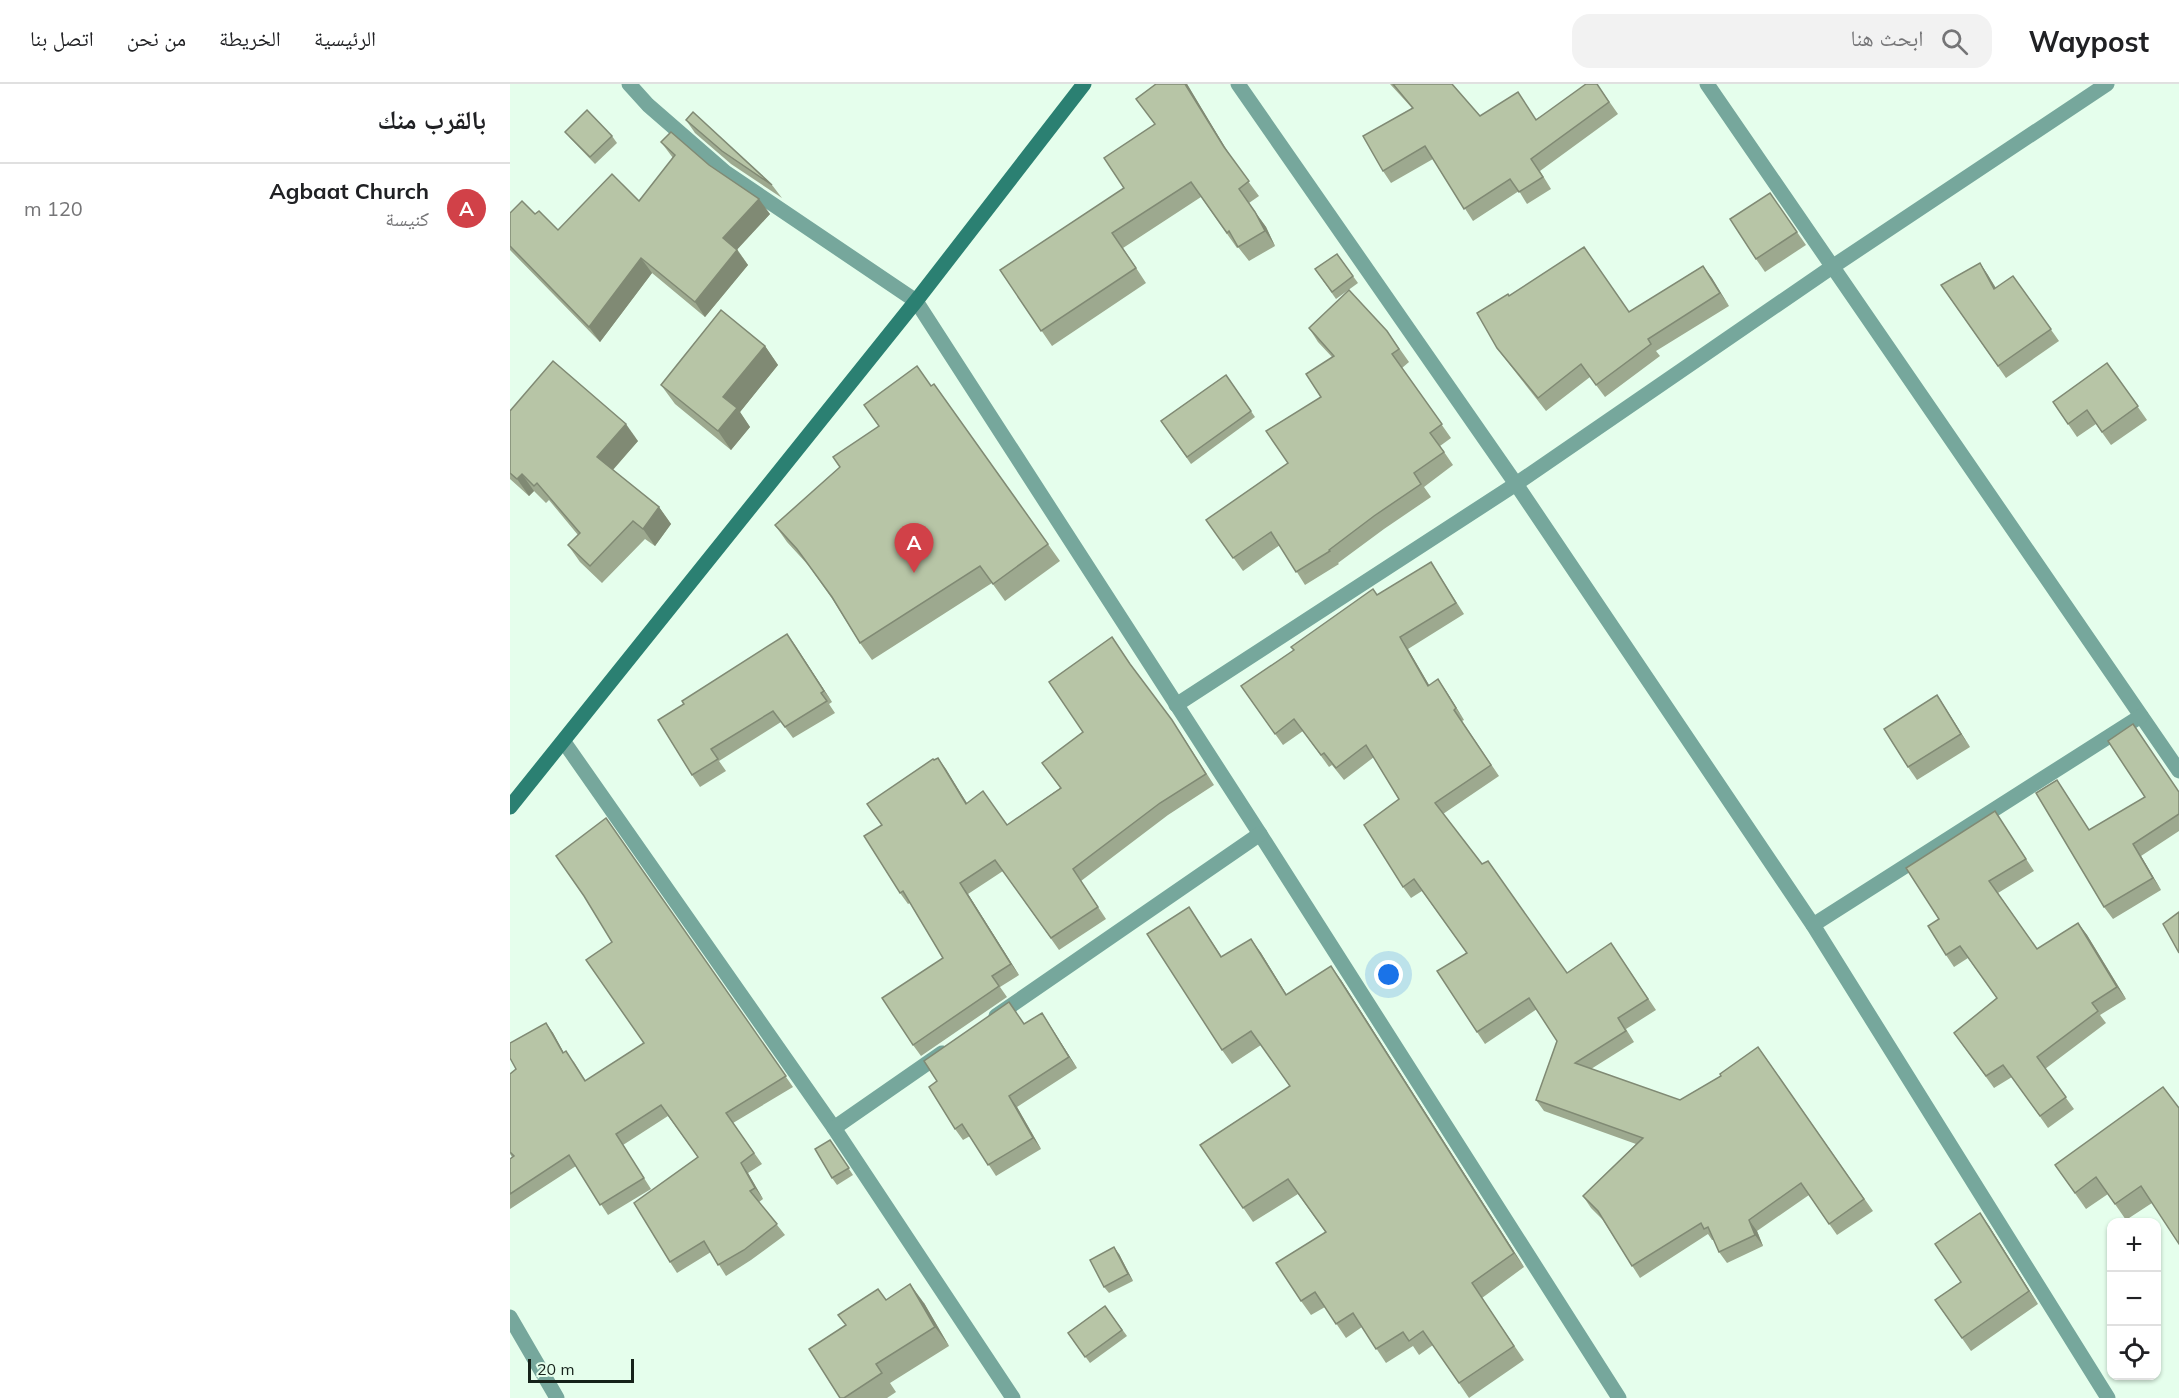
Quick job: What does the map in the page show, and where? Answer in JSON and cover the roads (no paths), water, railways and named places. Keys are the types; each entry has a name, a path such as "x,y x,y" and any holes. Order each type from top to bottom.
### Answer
{"main road":[{"path":"510,807 916,301 1084,84"}],"street":[{"path":"628,84 648,105 725,172 916,301 1260,834 1619,1398"},
{"path":"1238,84 1516,484 1813,925 2108,1398"},
{"path":"1707,84 2179,771"},
{"path":"1176,705 1516,484 1832,267 2106,84"},
{"path":"1813,925 2141,716"},
{"path":"564,742 834,1128 1013,1398"},
{"path":"988,1022 1260,834"},
{"path":"834,1128 950,1048"},
{"path":"510,1317 556,1398"}],"place":[{"name":"Agbaat Church","path":"914,573"}]}
